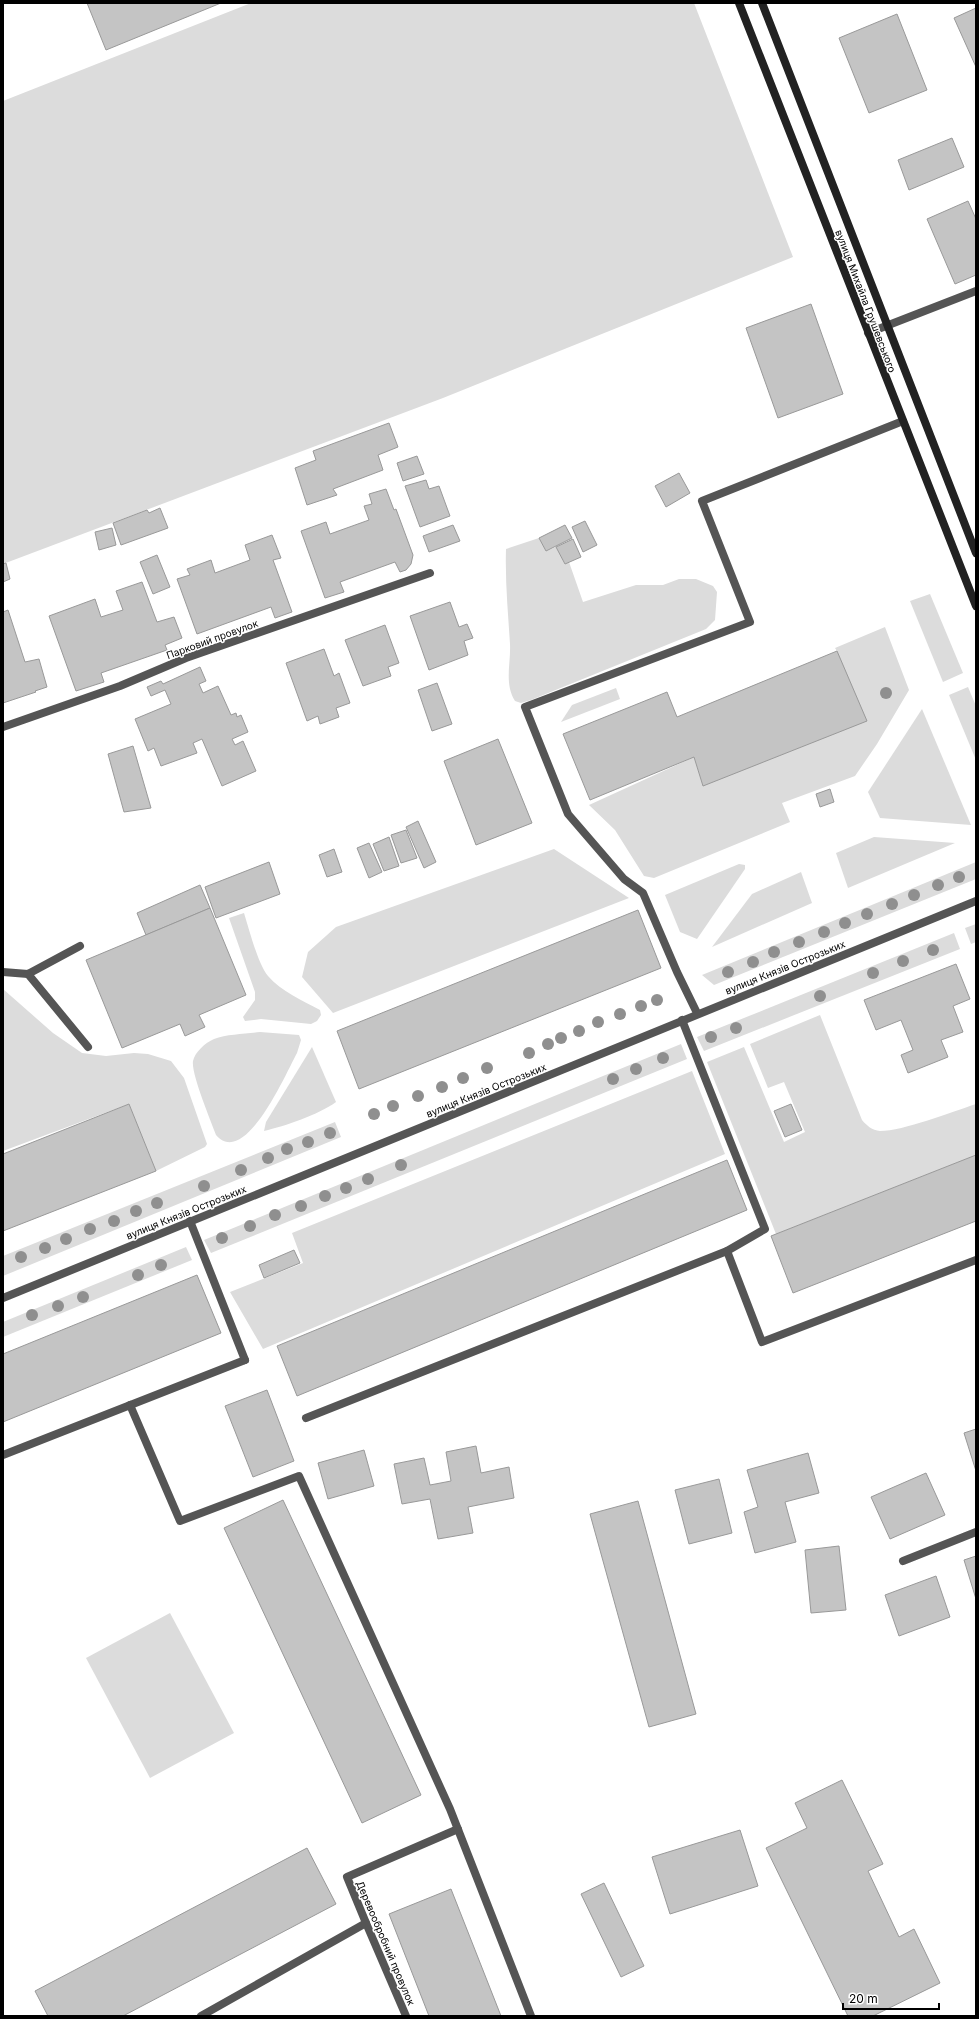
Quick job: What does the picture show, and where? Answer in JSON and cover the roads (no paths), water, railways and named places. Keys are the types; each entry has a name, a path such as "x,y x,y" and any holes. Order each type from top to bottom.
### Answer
{"main road":[{"name":"вулиця Михайла Грушевського","path":"739,3 976,606"},
{"name":"вулиця Михайла Грушевського","path":"762,3 976,553"}],"street":[{"path":"868,333 976,291"},
{"path":"697,1013 643,893 624,879 568,814 525,707 750,622 702,501 902,421"},
{"name":"Парковий провулок","path":"3,727 120,686 186,658 430,573"},
{"name":"вулиця Князів Острозьких","path":"3,1298 697,1013 976,901"},
{"path":"3,972 28,974 80,946"},
{"path":"28,974 88,1047"},
{"path":"306,1418 727,1250 765,1229 682,1020"},
{"path":"3,1455 245,1360 190,1221"},
{"path":"727,1250 762,1342 976,1260"},
{"path":"130,1405 180,1521 299,1476 458,1830 531,2016"},
{"path":"903,1561 976,1532"},
{"name":"Деревообробний провулок","path":"406,2016 347,1877 458,1830"},
{"path":"201,2016 366,1924"}]}
